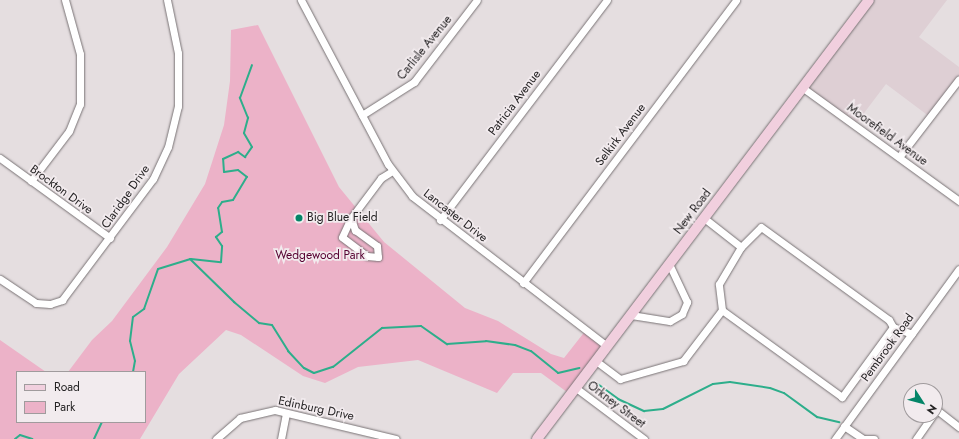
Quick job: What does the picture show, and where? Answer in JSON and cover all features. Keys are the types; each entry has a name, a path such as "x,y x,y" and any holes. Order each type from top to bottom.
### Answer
{"street":[{"path":"31,181 69,130 80,104 80,54 65,0"},
{"name":"Claridge Drive","path":"0,279 36,303 57,302 68,295 153,179 175,124 180,80 168,0"},
{"name":"Lancaster Drive","path":"301,0 392,171 412,196 440,220 607,346"},
{"name":"Carlisle Avenue","path":"362,115 414,82 477,0"},
{"name":"Patricia Avenue","path":"440,220 607,0"},
{"name":"Selkirk Avenue","path":"523,283 736,0"},
{"name":"New Road","path":"537,439 869,0"},
{"path":"900,158 959,78"},
{"name":"Moorefield Avenue","path":"803,88 959,201"},
{"name":"Brockton Drive","path":"0,158 110,238"},
{"path":"351,218 355,230 377,246 378,256 368,256 342,237 351,218 381,178 392,171"},
{"path":"704,218 741,247"},
{"path":"596,361 620,379 683,360 722,310 719,284 741,247 761,227 889,320 894,327 912,334"},
{"path":"631,315 670,321 682,314 687,302 669,264"},
{"name":"Pembrook Road","path":"834,439 959,269"},
{"path":"722,310 842,396 894,327"},
{"name":"Orkney Street","path":"576,388 644,439"},
{"name":"Edinburg Drive","path":"216,439 232,422 249,414 275,410 396,439"},
{"path":"281,439 286,413"},
{"path":"943,415 959,427"},
{"path":"916,439 927,423"},
{"path":"844,426 863,439 874,439"}],"shaded area":[{"path":"869,0 947,0 919,37 959,67 959,79 930,117 886,84 855,125 803,88"}],"green space":[{"name":"Wedgewood Park","path":"258,25 339,187 384,242 465,308 498,321 551,354 564,358 586,330 607,346 571,395 541,373 513,373 497,393 418,360 358,367 325,383 303,376 241,335 226,330 179,374 140,439 0,439 0,340 45,371 16,371 16,423 146,423 146,371 69,371 92,340 112,321 167,247 205,184 224,125 230,81 231,30"}],"waterway":[{"path":"191,259 221,262 222,246 216,237 222,232 218,208 222,202 233,200 247,177 238,170 224,172 223,159 238,152 245,157 252,147 244,133 248,118 240,98 252,65"},
{"path":"133,371 135,361 130,341 133,317 144,309 158,269 190,259 234,302 259,323 272,325 288,351 304,368 314,373 333,367 382,328 421,326 447,344 486,341 515,345 531,351 558,373 579,368"},
{"path":"595,382 618,399 644,411 663,409 713,384 730,382 770,388 784,393 817,417 839,422"},
{"path":"94,439 102,423"},
{"path":"15,439 20,435 32,439"}],"place":[{"name":"Big Blue Field","path":"299,218"}]}
